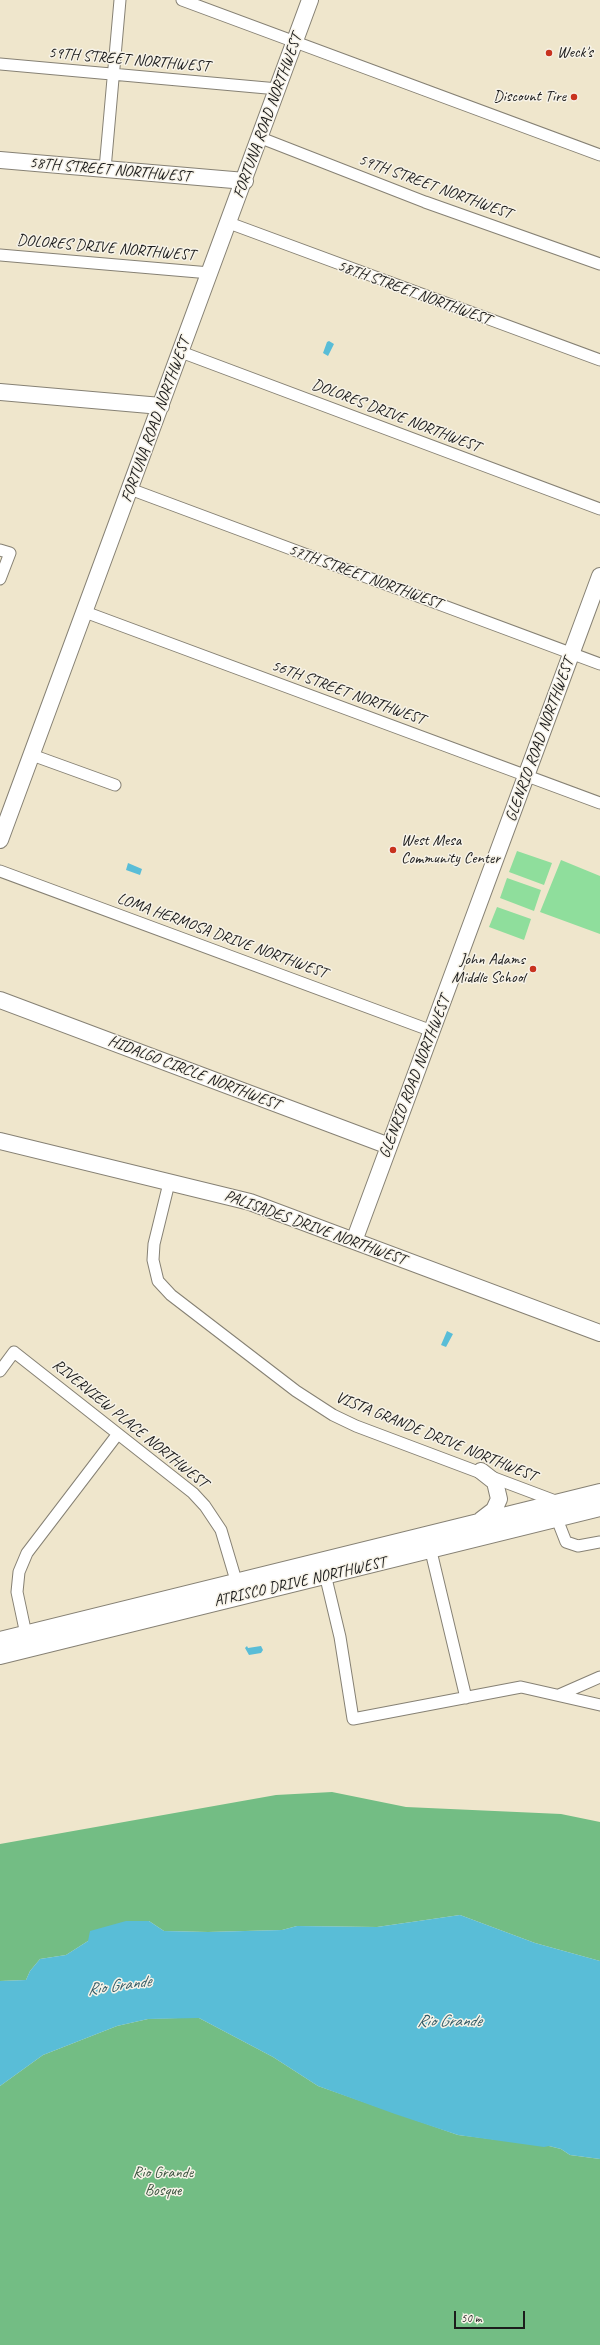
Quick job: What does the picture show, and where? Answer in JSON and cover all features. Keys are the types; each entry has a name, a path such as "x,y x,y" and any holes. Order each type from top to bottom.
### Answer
{"street":[{"path":"105,169 120,0"},
{"path":"182,0 600,154"},
{"name":"FORTUNA ROAD NORTHWEST","path":"0,840 229,224 310,0"},
{"name":"59TH STREET NORTHWEST","path":"0,64 278,89"},
{"name":"59TH STREET NORTHWEST","path":"260,138 425,202 600,264"},
{"name":"58TH STREET NORTHWEST","path":"0,160 244,181"},
{"name":"58TH STREET NORTHWEST","path":"229,224 600,360"},
{"name":"DOLORES DRIVE NORTHWEST","path":"0,255 210,273"},
{"name":"DOLORES DRIVE NORTHWEST","path":"181,352 600,509"},
{"path":"0,392 161,406"},
{"name":"57TH STREET NORTHWEST","path":"130,489 600,664"},
{"path":"0,579 5,552"},
{"name":"GLENRIO ROAD NORTHWEST","path":"354,1241 527,777 600,576"},
{"name":"56TH STREET NORTHWEST","path":"85,612 600,803"},
{"path":"32,754 115,786"},
{"name":"LOMA HERMOSA DRIVE NORTHWEST","path":"0,871 432,1031"},
{"name":"HIDALGO CIRCLE NORTHWEST","path":"0,1000 389,1146"},
{"name":"PALISADES DRIVE NORTHWEST","path":"0,1142 250,1202 600,1333"},
{"name":"VISTA GRANDE DRIVE NORTHWEST","path":"170,1183 153,1252 156,1274 166,1291 296,1391 333,1415 368,1430 481,1471 558,1502"},
{"name":"RIVERVIEW PLACE NORTHWEST","path":"0,1371 14,1352 117,1435 193,1493 206,1506 221,1530 238,1588"},
{"path":"29,1649 17,1592 19,1572 27,1553 117,1435"},
{"path":"478,1521 494,1510 499,1499 495,1482 481,1471"},
{"name":"ATRISCO DRIVE NORTHWEST","path":"323,1569 427,1534 600,1492"},
{"path":"558,1502 557,1518 563,1538 569,1544 578,1546 600,1542"},
{"name":"ATRISCO DRIVE NORTHWEST","path":"0,1640 26,1633 323,1569 430,1550 600,1508"},
{"path":"427,1534 466,1698"},
{"path":"323,1569 340,1637 354,1719 521,1687 600,1705"},
{"name":"ATRISCO DRIVE NORTHWEST","path":"0,1656 29,1649 238,1588"},
{"path":"559,1695 600,1677"}],"green space":[{"path":"517,851 552,863 544,885 509,872"},
{"path":"561,860 600,876 600,934 540,912"},
{"path":"507,878 541,890 534,911 500,898"},
{"path":"497,907 531,919 524,940 489,927"},
{"path":"332,1792 406,1807 561,1814 600,1822 600,1961 535,1943 460,1915 377,1927 297,1926 282,1930 208,1932 164,1931 149,1921 88,1941 66,1955 40,1959 30,1971 26,1980 0,1981 0,1844 276,1795"},
{"name":"Rio Grande Bosque","path":"199,2018 273,2057 318,2086 458,2135 549,2146 561,2149 570,2155 600,2159 600,2345 0,2345 0,2086 43,2055 117,2026 148,2019"}],"water":[{"path":"329,341 334,344 328,356 323,353 327,342"},
{"path":"128,863 142,869 140,875 126,870"},
{"path":"447,1331 453,1334 446,1347 441,1345"},
{"path":"247,1646 248,1648 261,1646 263,1650 261,1653 249,1655 245,1648"},
{"name":"Rio Grande","path":"460,1915 535,1943 600,1961 600,2159 570,2155 561,2149 549,2146 544,2147 458,2135 395,2114 318,2086 273,2057 199,2018 148,2019 117,2026 43,2055 0,2086 0,1981 26,1980 30,1971 40,1959 66,1955 88,1941 90,1931 126,1921 149,1921 164,1931 208,1932 282,1930 297,1926 377,1927"}],"place":[{"name":"Weck's","path":"549,53"},
{"name":"Discount Tire","path":"574,97"},
{"name":"West Mesa Community Center","path":"393,850"},
{"name":"John Adams Middle School","path":"533,969"}]}
